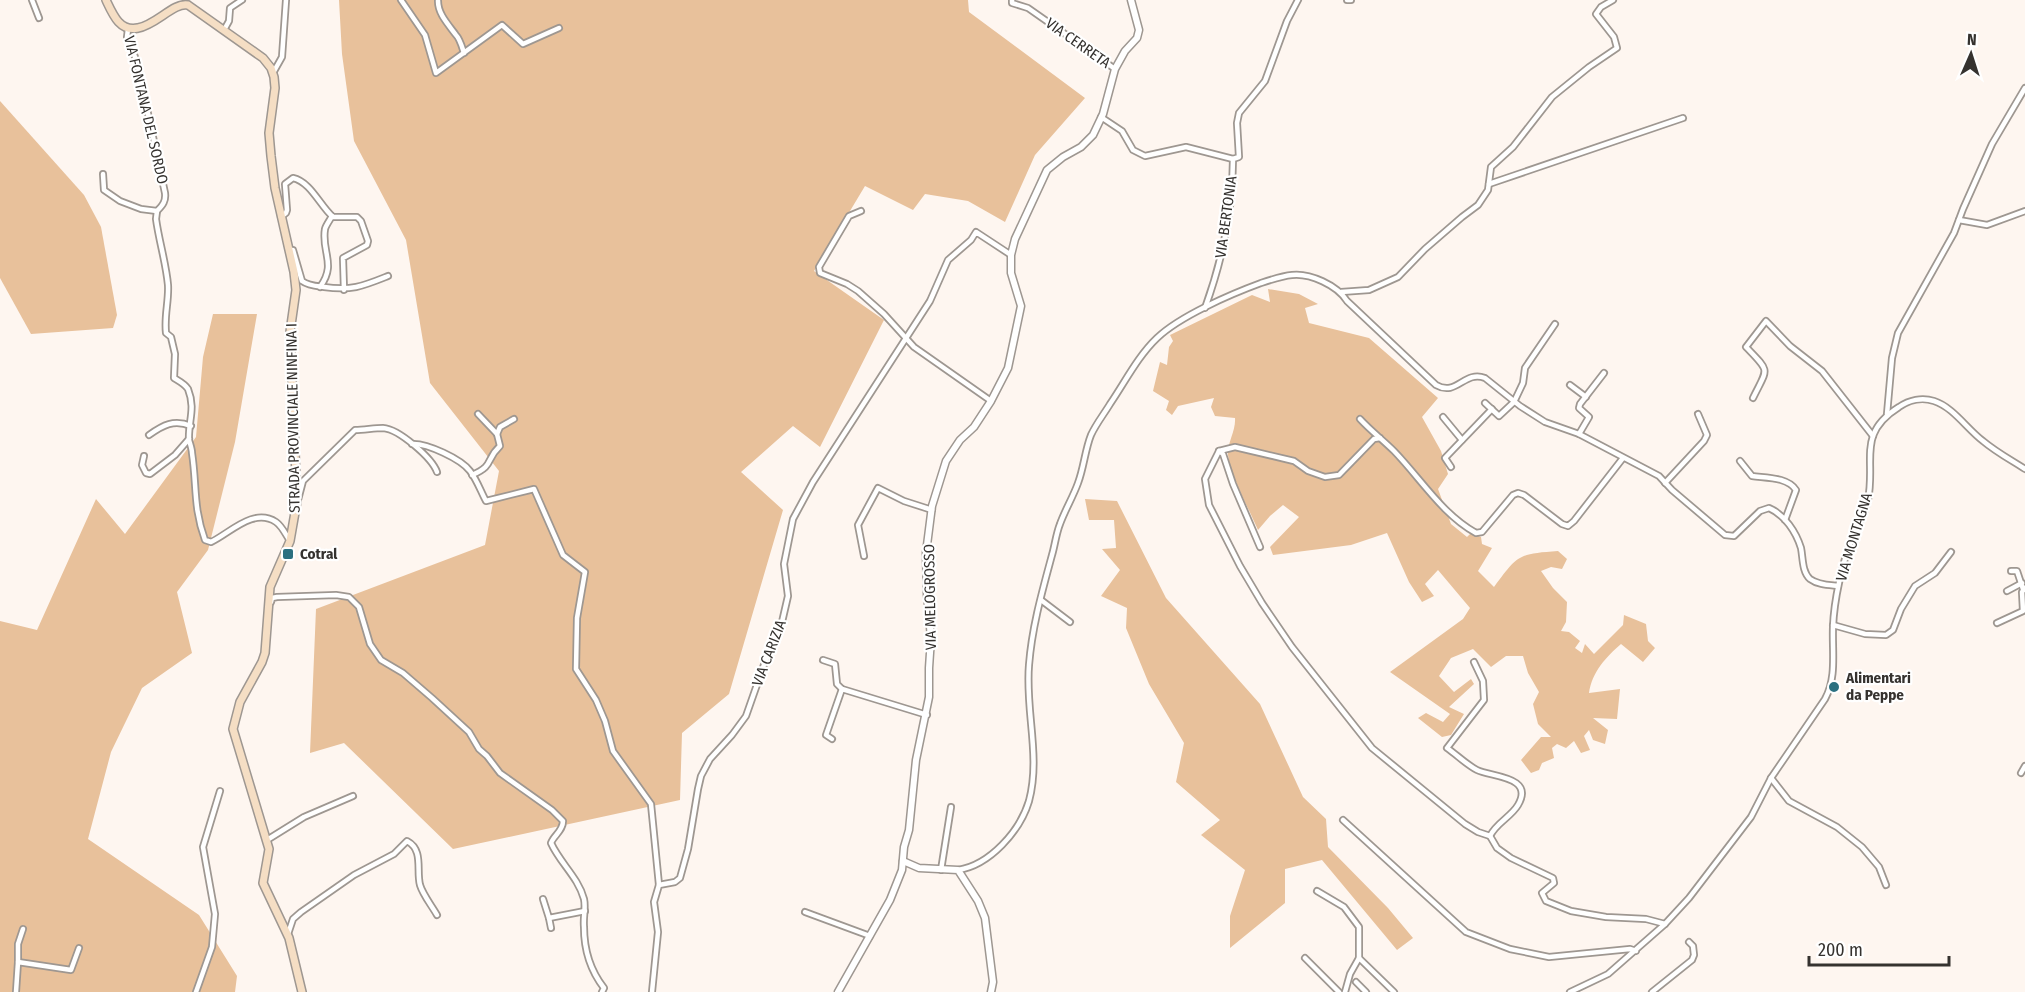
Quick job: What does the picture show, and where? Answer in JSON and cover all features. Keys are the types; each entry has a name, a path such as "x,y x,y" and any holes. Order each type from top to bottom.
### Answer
{"main road":[{"path":"106,0 120,24 128,29 153,24 184,4 263,58 273,73"},
{"name":"STRADA PROVINCIALE NINFINA I","path":"273,73 275,88 269,139 275,188 296,290 290,332 297,501 290,541 270,587 265,653 262,663 240,702 233,729 267,840 269,853 262,883 288,934 302,992"}],"street":[{"path":"32,0 39,18"},
{"path":"224,30 229,21 230,8 242,0"},
{"path":"273,73 279,67 282,57 286,0"},
{"path":"401,0 425,36 436,73 501,25 523,44 559,28"},
{"name":"VIA CERRETA","path":"1012,0 1012,3 1028,8 1115,69"},
{"name":"VIA MELOGROSSO","path":"838,992 893,893 902,870 904,847 909,830 916,760 930,697 929,668 932,638 927,594 926,553 932,510 946,461 960,440 974,428 992,401 1008,368 1021,306 1011,273 1011,255 1015,239 1043,176 1063,156 1081,147 1093,135 1101,117 1115,69 1138,35 1139,30 1131,0"},
{"name":"VIA BERTONIA","path":"1205,308 1216,278 1225,237 1231,199 1233,159 1239,157 1237,123 1239,113 1265,81 1287,21 1298,0"},
{"path":"1341,292 1369,290 1398,277 1433,243 1478,205 1488,190 1491,167 1513,147 1552,98 1589,67 1617,48 1614,37 1596,14 1601,6 1613,0"},
{"path":"438,1 438,8 449,28 457,36 464,52"},
{"name":"VIA FONTANA DEL SORDO","path":"128,29 127,37 137,62 165,193 163,205 157,211 158,232 168,286 165,314 166,333 171,337 175,354 174,378 187,387 191,400 193,413 189,439 196,512 206,540 210,542 238,525 263,518 277,522 290,541"},
{"name":"VIA MONTAGNA","path":"1570,992 1608,974 1665,924 1689,898 1751,818 1771,778 1830,689 1833,675 1833,625 1838,586 1851,541 1868,502 1873,436 1875,427 1887,414 1892,358 1898,333 1946,248 1992,144 2025,88"},
{"path":"1101,117 1122,131 1133,150 1145,156 1186,147 1233,159"},
{"path":"1489,184 1683,118"},
{"path":"103,174 104,190 114,197 141,209 157,211"},
{"path":"281,217 287,210 285,184 293,178 302,181 315,195 324,210 332,216 357,217 361,221 368,241 367,245 343,258 344,290"},
{"path":"861,211 849,216 819,267 820,273 858,291 884,314 905,339 939,366 992,401"},
{"path":"1959,220 1987,225 2025,211"},
{"path":"320,287 325,281 329,264 325,248 325,229 332,216"},
{"name":"VIA CARIZIA","path":"659,885 675,882 680,878 688,849 701,776 710,759 746,716 767,656 782,622 788,596 784,564 793,519 813,482 930,301 948,260 971,240 976,232 1011,255"},
{"path":"289,250 293,250 302,281 308,285 344,290 388,276"},
{"path":"903,861 919,868 966,869 996,850 1023,818 1029,800 1035,757 1029,696 1029,666 1035,614 1041,600 1059,525 1078,483 1092,434 1130,372 1156,339 1170,327 1205,308 1257,285 1293,275 1311,277 1341,292 1347,301 1436,385 1443,389 1450,389 1471,377 1485,378 1514,402 1545,422 1579,434 1659,476 1725,535 1734,536 1760,511 1769,508 1785,520 1793,530 1800,547 1806,574 1811,580 1819,584 1838,586"},
{"path":"1753,399 1765,366 1746,348 1766,321 1790,346 1822,371 1873,436"},
{"path":"1485,403 1499,416 1514,402 1523,383 1525,368 1555,324"},
{"path":"1579,434 1588,417 1579,408 1604,373"},
{"path":"1570,385 1586,397"},
{"path":"1887,414 1903,404 1918,399 1934,401 1949,408 1984,442 2025,469"},
{"path":"1451,467 1446,458 1491,409"},
{"path":"472,475 484,470 490,463 492,454 500,446 496,434 478,414"},
{"path":"1665,483 1707,435 1698,414"},
{"path":"1443,417 1462,440"},
{"path":"496,434 500,427 514,419"},
{"path":"1360,419 1414,474 1449,515 1476,532 1482,532 1513,495 1518,493 1568,526 1623,458"},
{"path":"149,435 166,424 175,422 191,426"},
{"path":"297,501 303,482 355,430 385,428 395,432 434,464 436,472"},
{"path":"1380,438 1374,439 1339,476 1325,477 1308,471 1294,460 1235,447 1219,452 1205,479 1209,505 1239,566 1280,630 1372,748 1465,824 1490,836 1497,848 1511,858 1553,878 1554,884 1542,893 1546,901 1571,911 1606,917 1646,919 1665,924"},
{"path":"144,456 142,465 146,473 150,474 176,455 189,439"},
{"path":"411,444 437,450 470,471 486,501 534,489 563,555 585,572 577,618 576,669 596,700 613,751 651,804 659,885 654,902 658,932 652,992"},
{"path":"1219,452 1223,454 1260,547"},
{"path":"1740,461 1752,476 1779,479 1793,486 1796,490 1785,520"},
{"path":"864,556 858,525 878,488 904,501 932,510"},
{"path":"1833,625 1865,634 1886,635 1893,630 1901,609 1915,586 1935,573 1951,552"},
{"path":"1997,623 2024,611 2023,587 2017,571 2011,571"},
{"path":"2007,591 2023,587"},
{"path":"268,603 270,604 272,598 276,597 336,594 349,597 358,605 370,644 381,660 403,673 434,699 468,732 478,749 500,773 564,821 551,843 573,874 584,897 587,954 591,969 604,988 602,992"},
{"path":"1041,600 1070,622"},
{"path":"823,660 835,664 837,684 843,689 927,715"},
{"path":"1474,662 1483,681 1484,700 1447,748 1475,769 1512,780 1519,785 1521,793 1519,804 1493,829 1490,836"},
{"path":"832,739 826,735 843,689"},
{"path":"2020,773 2025,766"},
{"path":"1771,778 1790,801 1828,821 1862,847 1879,867 1886,885"},
{"path":"196,992 212,947 215,914 204,847 220,791"},
{"path":"267,840 304,817 353,796"},
{"path":"941,870 951,807"},
{"path":"1343,820 1466,932 1510,949 1549,957 1630,949 1636,951"},
{"path":"288,934 293,919 301,912 354,875 394,854 406,841 411,844 419,857 421,886 437,915"},
{"path":"958,870 978,901 985,918 993,982 992,992"},
{"path":"1317,891 1344,907 1359,927 1359,958 1350,974 1345,992"},
{"path":"543,899 551,928"},
{"path":"549,918 585,911"},
{"path":"805,912 870,936"},
{"path":"16,992 18,944 24,930"},
{"path":"1652,992 1692,960 1693,946 1689,942"},
{"path":"18,962 70,970 79,948"},
{"path":"1305,958 1339,992"},
{"path":"1359,958 1394,992"},
{"path":"1356,982 1366,992"}],"shaded area":[{"path":"339,0 968,0 969,12 1085,98 1035,155 1005,222 968,201 925,194 913,210 865,186 814,271 884,320 820,447 793,426 741,472 783,510 729,694 682,733 680,800 453,849 344,743 310,753 316,609 485,545 499,471 430,383 406,240 354,141 342,54"},
{"path":"0,101 84,195 101,227 117,315 113,328 31,334 0,278"},
{"path":"1268,289 1299,294 1318,304 1305,308 1309,323 1369,338 1438,398 1422,417 1441,451 1448,474 1438,489 1451,524 1467,537 1471,533 1481,537 1482,544 1492,548 1478,571 1494,587 1508,568 1520,558 1534,553 1558,551 1567,559 1562,569 1551,567 1541,571 1567,602 1566,622 1561,631 1569,632 1580,641 1575,648 1582,653 1585,644 1594,654 1623,625 1624,615 1646,624 1648,641 1655,648 1643,662 1621,644 1600,666 1593,678 1589,693 1620,689 1617,719 1593,718 1608,730 1605,744 1593,740 1589,730 1584,736 1590,750 1581,753 1574,741 1566,748 1557,744 1552,748 1554,758 1542,763 1539,770 1531,773 1521,760 1541,737 1551,737 1538,724 1533,704 1539,692 1528,673 1523,656 1506,656 1491,667 1473,649 1451,658 1439,676 1454,692 1471,679 1474,684 1449,707 1464,714 1451,735 1442,737 1418,718 1426,713 1443,722 1450,714 1390,672 1463,619 1470,608 1438,570 1425,584 1434,596 1422,602 1409,582 1387,533 1351,545 1273,555 1270,547 1299,517 1283,505 1258,530 1236,483 1228,455 1235,418 1215,416 1211,407 1214,398 1178,406 1172,415 1166,410 1169,401 1153,391 1160,362 1167,365 1169,347 1173,341 1170,335 1252,295 1270,302"},
{"path":"213,314 257,314 235,442 208,550 177,592 192,653 142,688 111,752 88,839 199,915 237,976 235,992 0,992 0,621 37,630 96,499 125,534 196,437 203,357"},
{"path":"1085,499 1117,501 1166,598 1260,704 1303,797 1326,819 1328,847 1388,908 1413,938 1397,950 1322,860 1285,869 1285,903 1230,948 1230,916 1245,870 1201,835 1220,820 1176,782 1184,743 1149,684 1126,628 1127,608 1101,596 1120,570 1102,549 1116,548 1114,520 1089,520"}],"place":[{"name":"Cotral","path":"288,554"},
{"name":"Alimentari da Peppe","path":"1834,687"}]}
